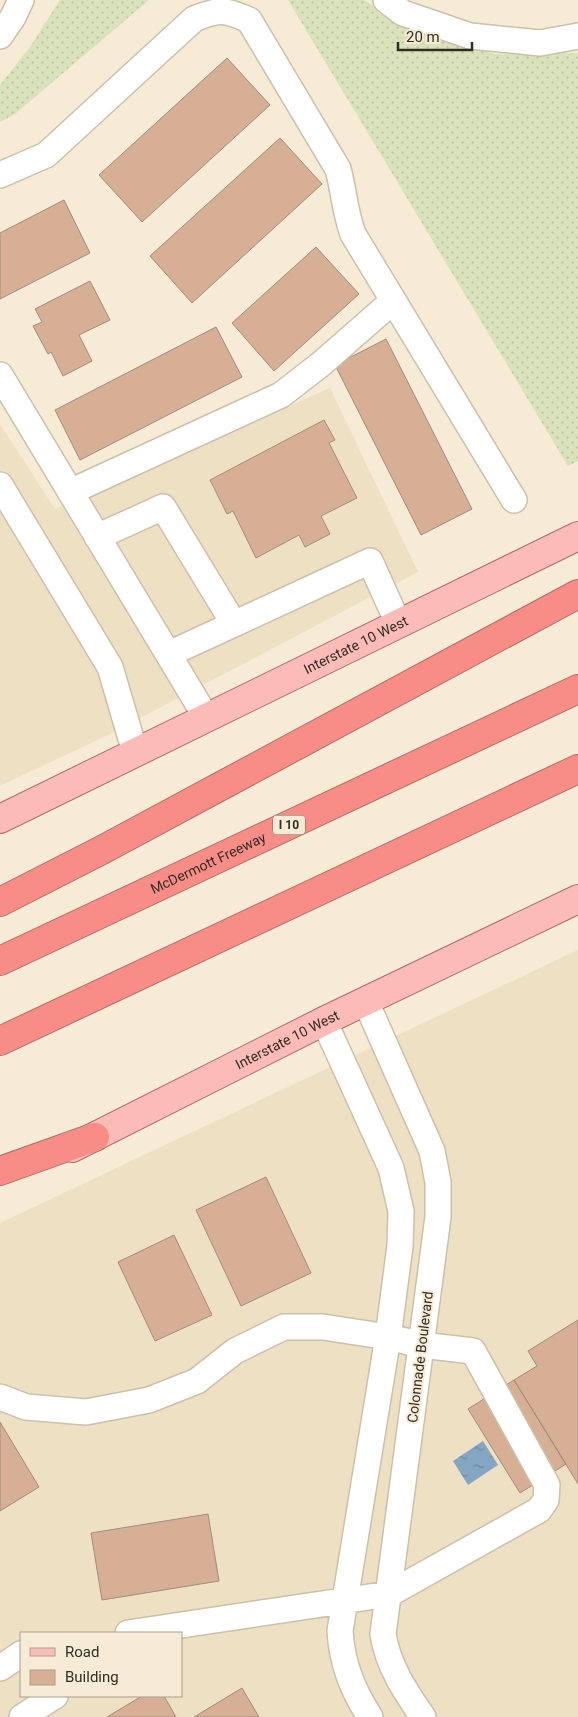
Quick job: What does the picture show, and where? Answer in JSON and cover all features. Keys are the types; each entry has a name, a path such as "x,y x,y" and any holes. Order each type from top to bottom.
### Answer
{"highway":[{"path":"0,902 102,850 578,594"},
{"name":"McDermott Freeway","path":"0,961 578,689"},
{"path":"0,1041 578,769"},
{"path":"0,1171 95,1137"}],"main road":[{"name":"Interstate 10 West","path":"0,819 578,536"},
{"name":"Interstate 10 West","path":"0,1184 324,1021 578,899"}],"street":[{"path":"0,36 21,0"},
{"path":"386,0 403,13 470,36 540,43 578,36"},
{"path":"0,175 46,155 194,19 212,11 230,12 249,20 338,169 346,216 353,234 514,500"},
{"path":"70,492 281,395 321,364 393,301"},
{"path":"0,376 206,717"},
{"path":"0,485 8,514 110,667 135,752"},
{"path":"98,537 163,507 234,624"},
{"path":"169,654 370,561 398,623"},
{"name":"Colonnade Boulevard","path":"366,1002 432,1151 438,1182 438,1217 384,1634 392,1666 422,1717"},
{"path":"324,1021 391,1168 401,1211 400,1246 388,1337 340,1630 341,1653 348,1675 370,1717"},
{"path":"0,1397 26,1407 86,1412 149,1400 197,1381 235,1351 284,1327 323,1327 388,1337 422,1345 474,1351 547,1485 546,1500 539,1510 389,1594 345,1599 134,1632"},
{"path":"0,1668 20,1655"},
{"path":"22,1717 53,1697"}],"shaded area":[{"path":"330,388 418,572 106,736 0,786 0,424 55,509"},
{"path":"578,950 578,1717 0,1717 0,1223"}],"green space":[{"path":"60,0 149,0 15,114 0,122 0,85 30,47"},
{"path":"288,0 364,0 413,30 495,54 578,53 578,461 568,466"}],"water":[{"path":"483,1441 498,1465 468,1485 453,1461"}],"building":[{"path":"227,58 270,105 142,222 99,175"},
{"path":"280,138 322,184 192,303 150,256"},
{"path":"64,200 90,253 0,299 0,233"},
{"path":"316,247 359,294 274,371 232,323"},
{"path":"90,281 110,320 79,335 92,361 63,376 51,352 48,354 33,326 42,322 35,309"},
{"path":"216,327 242,377 80,460 55,410"},
{"path":"386,339 472,509 421,535 335,365"},
{"path":"324,420 335,440 329,443 357,498 321,516 330,534 305,547 299,535 256,558 233,511 227,514 210,480"},
{"path":"266,1177 311,1273 241,1306 196,1210"},
{"path":"174,1235 212,1315 155,1341 118,1262"},
{"path":"578,1320 578,1484 514,1380 537,1366 528,1351"},
{"path":"514,1380 566,1464 520,1493 468,1409"},
{"path":"0,1422 39,1487 0,1511"},
{"path":"208,1514 219,1581 102,1600 91,1533"},
{"path":"242,1688 259,1717 194,1717"},
{"path":"140,1697 165,1697 176,1717 107,1717"}]}
